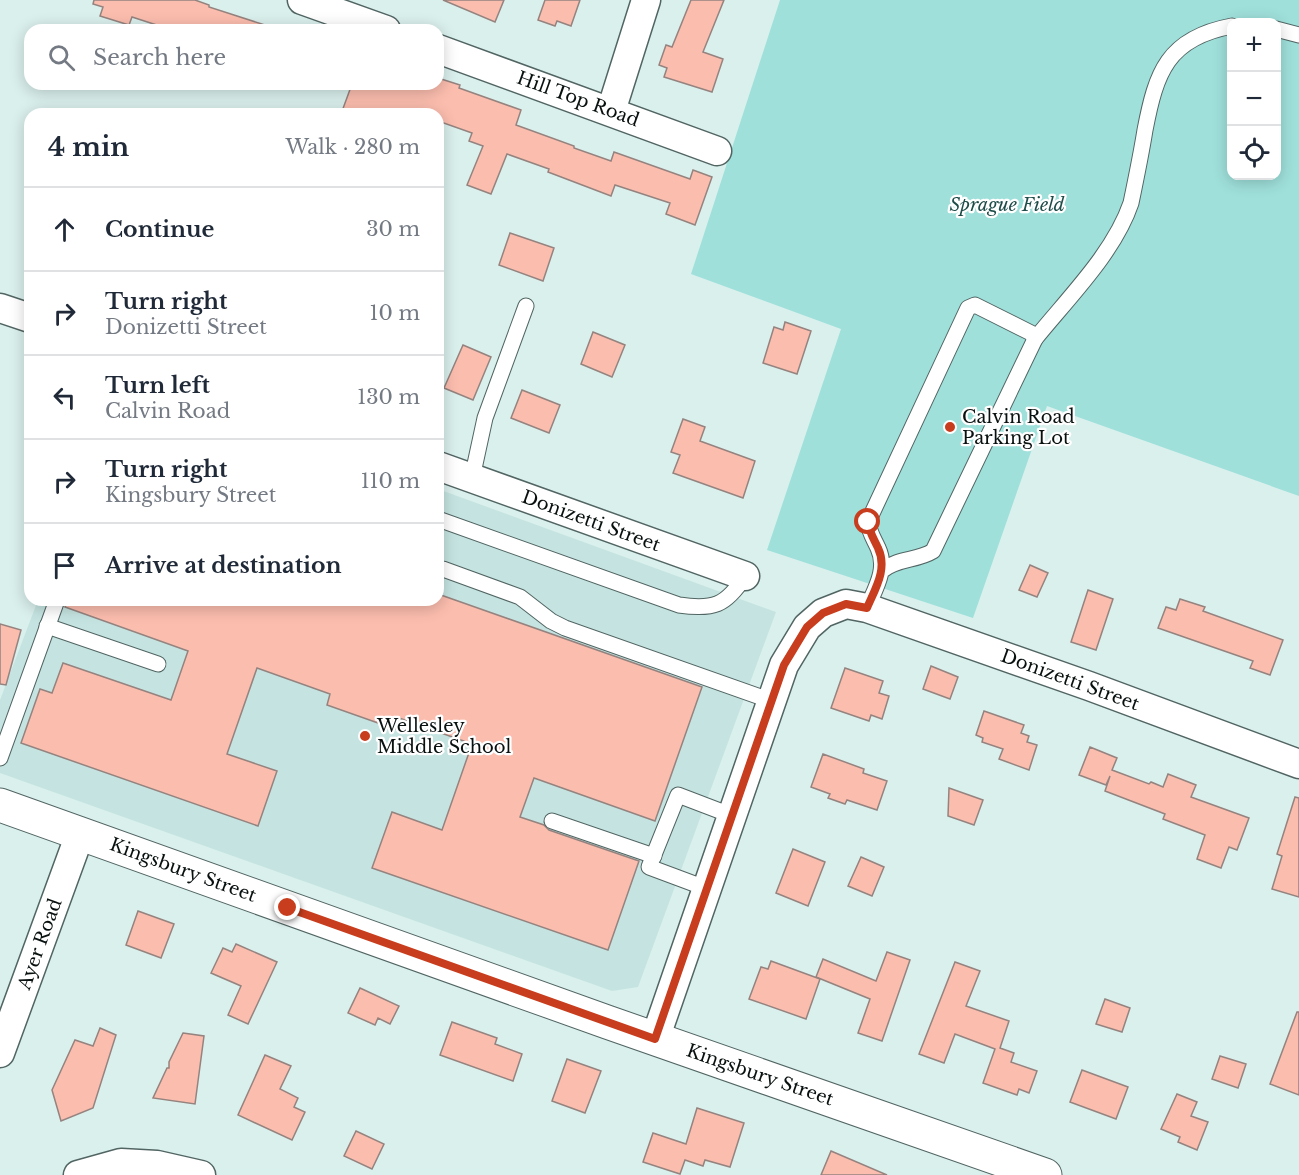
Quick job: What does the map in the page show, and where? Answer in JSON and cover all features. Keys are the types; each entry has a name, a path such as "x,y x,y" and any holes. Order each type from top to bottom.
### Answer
{"main road":[{"name":"Kingsbury Street","path":"0,805 655,1039 1045,1175"}],"street":[{"path":"302,0 369,24"},
{"path":"611,111 646,0"},
{"name":"Hill Top Road","path":"444,51 717,151"},
{"path":"0,308 24,316"},
{"name":"Donizetti Street","path":"444,468 745,576"},
{"path":"655,1039 784,665 807,627 823,613 853,607"},
{"name":"Donizetti Street","path":"853,607 1089,686 1299,764"},
{"name":"Ayer Road","path":"0,1053 80,834"},
{"path":"78,1175 121,1163 157,1165 201,1175"}],"lane":[{"path":"853,607 883,570 896,561 915,559 933,551 1035,339 1091,270 1127,216 1152,94 1164,66 1174,53 1203,33 1227,27"},
{"path":"1281,30 1299,35"},
{"path":"883,570 868,522 968,308 975,305 1031,333 1035,339"},
{"path":"472,478 485,418 526,306"},
{"path":"444,521 679,606 701,608 718,604 731,596 745,576"},
{"path":"444,569 520,597 551,621 565,628 772,701"},
{"path":"0,758 55,606"},
{"path":"47,626 158,664"},
{"path":"708,889 650,867 678,795 733,816"},
{"path":"552,821 654,856"}],"shaded area":[{"name":"Wellesley Middle School","path":"444,491 776,612 638,987 612,991 0,773 0,700 36,606 444,606"}],"green space":[{"name":"Sprague Field","path":"780,0 1299,0 1299,496 1047,406 973,618 767,550 841,329 691,274"}],"building":[{"path":"94,0 195,0 209,7 262,24 154,24 132,17 129,24 126,24 100,16 103,7 93,4"},
{"path":"443,0 504,0 495,22"},
{"path":"545,0 580,0 571,26 557,21 555,26 538,20"},
{"path":"691,0 724,0 703,52 723,59 712,92 664,77 667,68 659,65 666,45 672,47"},
{"path":"444,80 460,85 459,88 521,110 516,125 574,146 574,148 611,161 614,152 690,179 693,170 712,177 695,225 666,214 670,203 615,185 611,196 548,172 549,169 507,154 491,194 467,185 483,146 469,141 472,133 444,123 444,108 343,108 350,90 444,90"},
{"path":"510,233 554,248 543,281 499,265"},
{"path":"785,322 811,331 797,374 763,363 774,327 783,330"},
{"path":"593,332 625,345 612,377 581,364"},
{"path":"463,345 491,357 473,400 444,388"},
{"path":"522,390 560,405 549,433 511,418"},
{"path":"683,419 705,427 700,441 755,461 743,498 673,473 680,455 671,452"},
{"path":"1030,565 1048,573 1037,597 1019,590"},
{"path":"1088,590 1113,599 1096,650 1071,642"},
{"path":"444,596 702,687 655,821 534,778 520,817 544,825 549,830 639,861 608,950 372,868 392,812 442,830 472,744 399,718 395,729 327,705 330,694 257,668 227,754 277,771 258,826 21,743 40,689 52,693 63,663 171,700 188,651 65,607 444,606"},
{"path":"1180,599 1205,607 1203,611 1283,640 1270,675 1250,668 1253,661 1158,628 1166,607 1176,610"},
{"path":"0,624 21,630 6,685 0,684"},
{"path":"931,666 958,677 950,699 923,689"},
{"path":"845,668 883,681 879,693 889,696 882,719 871,715 869,721 831,708"},
{"path":"984,711 1024,725 1021,733 1029,736 1027,742 1037,745 1029,770 999,759 1003,749 982,742 983,738 976,735"},
{"path":"1090,747 1117,758 1112,770 1163,787 1168,774 1196,785 1191,797 1249,818 1237,850 1229,847 1221,868 1197,859 1205,835 1163,819 1165,814 1105,791 1110,776 1106,785 1079,775"},
{"path":"823,754 864,769 863,773 887,781 877,810 847,800 845,804 828,798 830,794 811,787"},
{"path":"949,788 983,800 974,825 948,816"},
{"path":"1295,797 1299,798 1299,897 1272,889 1282,856 1277,854"},
{"path":"793,849 825,862 808,906 776,893"},
{"path":"861,857 884,867 872,896 848,886"},
{"path":"138,911 174,924 161,958 126,945"},
{"path":"236,944 277,962 248,1024 228,1015 241,986 211,973 223,948 232,952"},
{"path":"887,952 910,960 882,1041 858,1033 870,999 816,977 823,959 876,981"},
{"path":"771,961 820,979 806,1019 749,999 761,967 768,969"},
{"path":"955,962 980,971 966,1006 1009,1021 1000,1048 1014,1053 1011,1062 1037,1071 1029,1093 1019,1089 1017,1095 983,1083 995,1049 955,1034 944,1063 919,1054"},
{"path":"360,988 399,1006 390,1024 378,1018 375,1025 348,1013"},
{"path":"1105,999 1130,1008 1122,1032 1096,1024"},
{"path":"1297,1012 1299,1012 1299,1095 1270,1084"},
{"path":"452,1022 497,1038 495,1044 522,1054 513,1081 440,1055"},
{"path":"100,1028 116,1035 93,1108 61,1121 52,1090 75,1040 93,1046"},
{"path":"183,1033 204,1036 195,1104 153,1098 169,1068 169,1062"},
{"path":"265,1055 291,1066 280,1089 298,1098 294,1107 305,1112 292,1140 238,1115"},
{"path":"1220,1056 1246,1064 1238,1088 1212,1079"},
{"path":"567,1059 601,1071 585,1113 552,1101"},
{"path":"1082,1070 1128,1087 1116,1119 1070,1102"},
{"path":"1177,1094 1197,1102 1191,1116 1208,1122 1197,1150 1178,1142 1180,1137 1161,1129"},
{"path":"697,1108 744,1123 730,1167 705,1160 703,1166 685,1160 680,1174 643,1162 653,1133 686,1144"},
{"path":"356,1131 384,1144 372,1169 344,1156"},
{"path":"831,1151 887,1175 821,1175"}],"place":[{"name":"Calvin Road Parking Lot","path":"950,427"},
{"name":"Wellesley Middle School","path":"365,736"}],"route":[{"path":"288,908 655,1039 784,665 807,627 823,613 846,604 867,608 883,570 868,522"}]}
